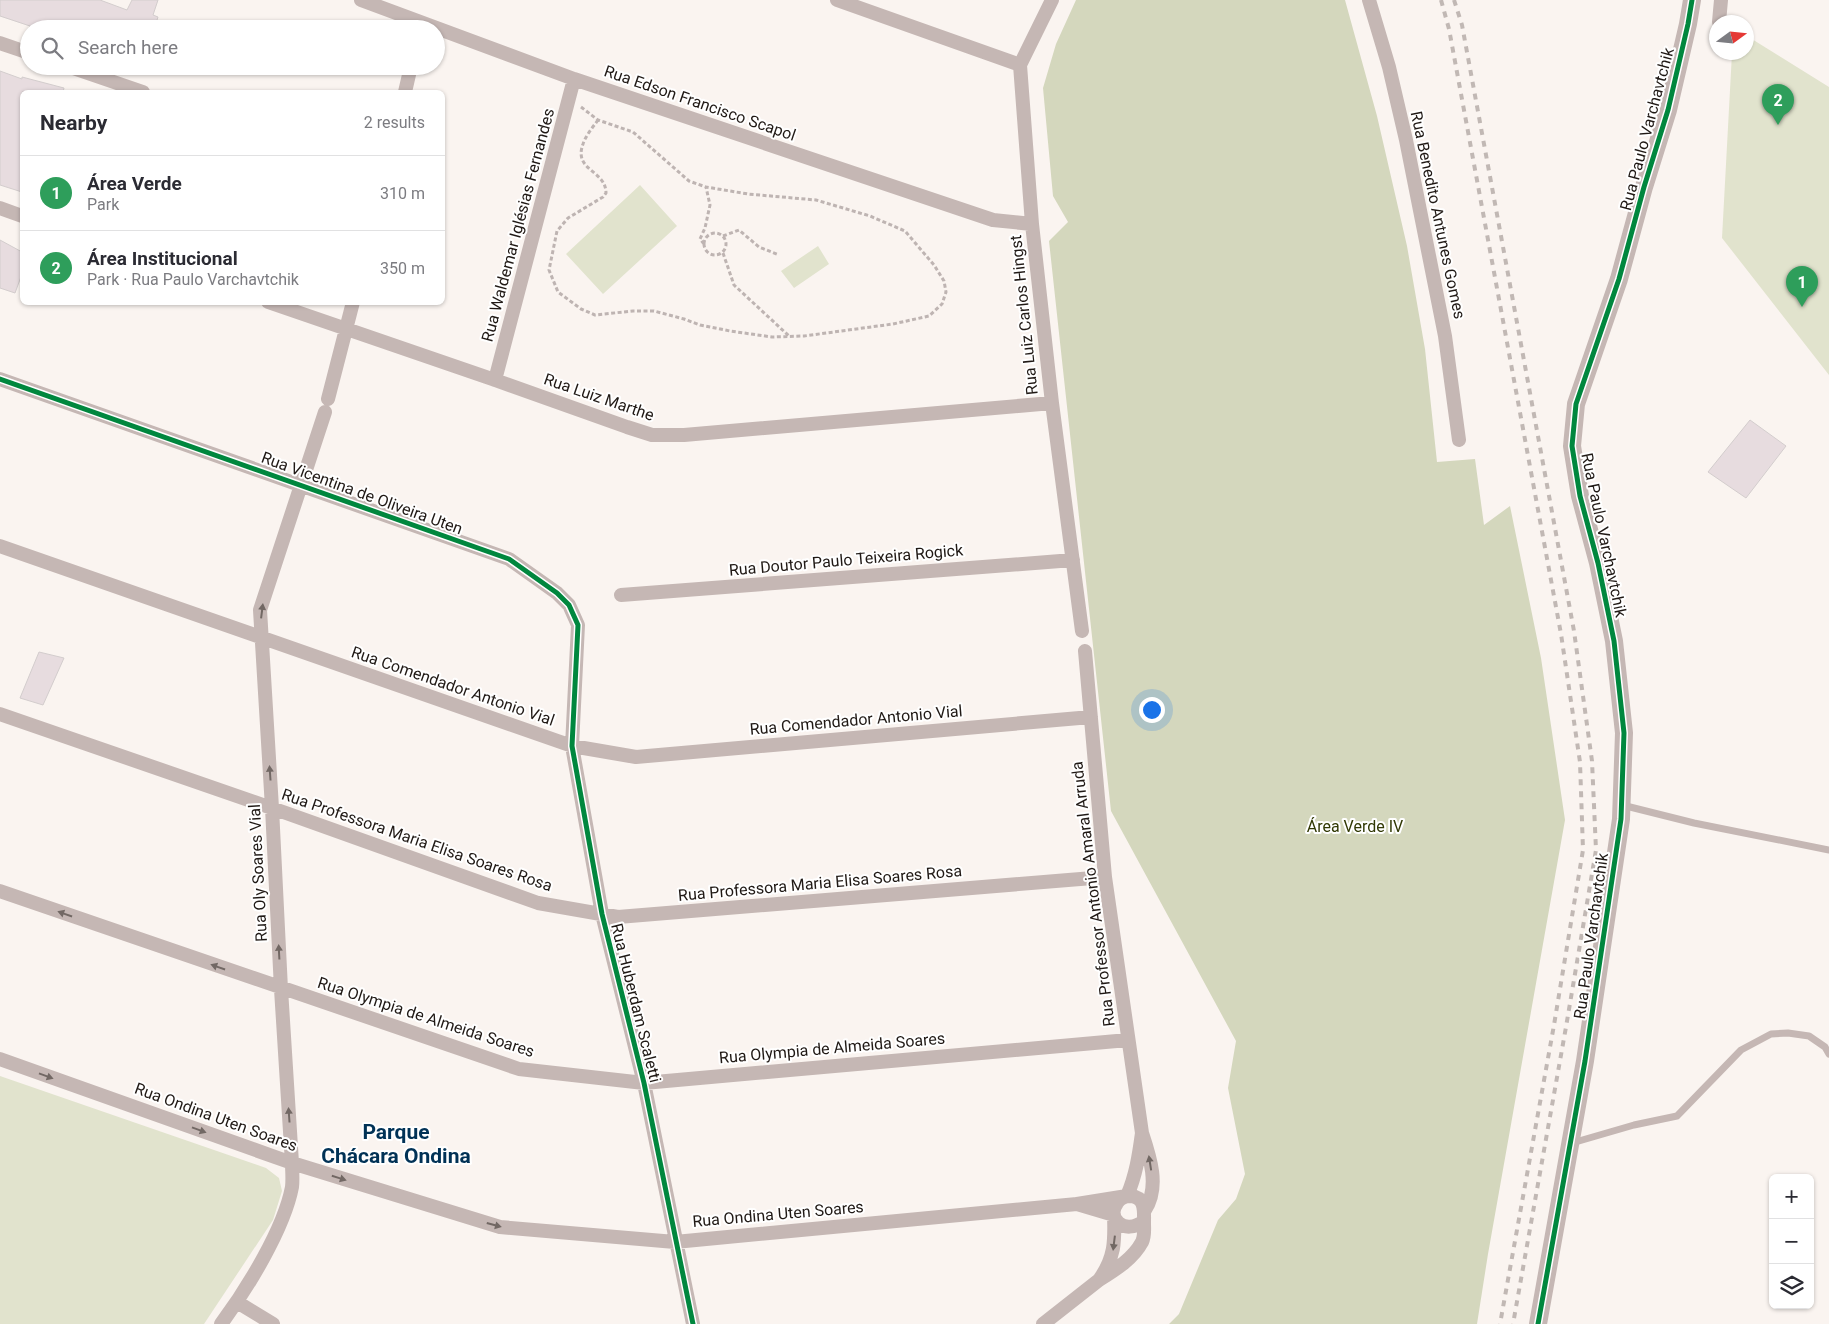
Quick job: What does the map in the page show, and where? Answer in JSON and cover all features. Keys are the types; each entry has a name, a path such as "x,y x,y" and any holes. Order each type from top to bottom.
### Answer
{"street":[{"name":"Rua Edson Francisco Scapol","path":"361,0 408,20"},
{"path":"837,0 1020,65 1052,0"},
{"name":"Rua Benedito Antunes Gomes","path":"1369,0 1389,66 1409,158 1445,336 1459,440"},
{"name":"Rua Paulo Varchavtchik","path":"1538,1324 1567,1158 1572,1143 1588,1042 1621,805 1624,733 1614,642 1598,563 1580,496 1572,446 1576,404 1620,279 1644,187 1668,110 1692,0"},
{"path":"1720,15 1721,0"},
{"name":"Rua Edson Francisco Scapol","path":"445,34 993,220 1032,224"},
{"path":"0,43 20,50"},
{"name":"Rua Luiz Carlos Hingst","path":"1020,65 1032,224 1052,403 1082,631"},
{"path":"94,75 137,90"},
{"path":"406,90 410,75"},
{"name":"Rua Waldemar Iglésias Fernandes","path":"495,380 574,78"},
{"path":"0,208 20,215"},
{"name":"Rua Luiz Marthe","path":"276,305 495,380 627,428 652,435 684,435 1052,403"},
{"name":"Rua Oly Soares Vial","path":"221,1324 238,1302 273,1238 285,1212 292,1185 260,610 327,405 352,305"},
{"name":"Rua Vicentina de Oliveira Uten","path":"0,379 509,559 557,592 569,605 578,625 572,746"},
{"name":"Rua Comendador Antonio Vial","path":"0,546 572,746 636,757 1091,717"},
{"name":"Rua Doutor Paulo Teixeira Rogick","path":"622,595 1073,560"},
{"name":"Rua Professor Antonio Amaral Arruda","path":"1085,650 1105,877 1142,1133"},
{"name":"Rua Professora Maria Elisa Soares Rosa","path":"0,714 538,903 618,917 1105,877"},
{"name":"Rua Huberdam Scaletti","path":"572,746 602,914 644,1083 693,1324"},
{"name":"Rua Olympia de Almeida Soares","path":"0,891 519,1069 644,1083 1128,1040"},
{"name":"Rua Ondina Uten Soares","path":"0,1059 292,1163 500,1227 675,1242 1077,1204 1126,1196"},
{"path":"1126,1196 1134,1179 1142,1133"},
{"path":"1043,1324 1099,1280 1116,1270 1142,1242 1145,1215 1152,1197 1153,1188 1149,1154 1142,1133"},
{"path":"1099,1280 1110,1261 1113,1250 1115,1205 1126,1196 1132,1196 1141,1200 1145,1215"},
{"path":"1077,1204 1114,1215 1119,1224 1129,1228 1134,1227 1145,1215"},
{"path":"238,1302 274,1324"}],"lane":[{"path":"1621,805 1694,823 1829,850"},
{"path":"1572,1143 1634,1125 1678,1116 1740,1050 1771,1034 1788,1033 1809,1036 1825,1047 1829,1054"}],"path":[{"path":"569,98 598,120 633,132 689,181 706,187 748,194 816,200 870,216 905,231 920,247 944,281 946,292 942,304 929,316 844,331 790,337 772,337 700,325 654,312 633,311 595,315 581,309 558,292 549,270 558,232 568,218 603,197 606,193 604,182 586,166 580,154 584,142 598,120"},
{"path":"706,187 710,204 705,228 700,239 706,251 712,256 723,253"},
{"path":"704,244 706,237 713,233 723,236 739,230 759,246 779,255"},
{"path":"723,236 726,243 723,253 734,285 790,337"}],"green space":[{"name":"Área Verde IV","path":"1076,0 1345,0 1377,116 1407,246 1425,349 1437,462 1475,459 1484,525 1510,506 1541,658 1565,820 1477,1324 1169,1324 1179,1314 1218,1220 1236,1199 1245,1174 1228,1088 1236,1041 1111,811 1049,241 1068,222 1053,196 1043,88 1056,44"},
{"path":"1754,40 1829,87 1829,375 1722,238 1732,60 1754,60"},
{"path":"640,185 677,226 603,294 566,254"},
{"path":"818,246 829,264 794,288 781,271"},
{"path":"0,1076 266,1168 279,1178 282,1191 273,1220 204,1324 0,1324"}],"building":[{"path":"0,0 100,0 127,10 132,0 158,0 153,15 158,17 157,20 20,20 20,23 0,16"},
{"path":"0,71 22,79 22,77 64,88 64,90 20,90 20,191 0,185"},
{"path":"0,240 20,251 20,279 15,293 0,288"},
{"path":"1750,420 1786,446 1746,498 1708,472"},
{"path":"39,652 64,658 43,705 20,698"}],"railway":[{"path":"1441,0 1449,29 1561,634 1580,762 1583,850 1554,1025 1500,1324"},
{"path":"1454,0 1462,25 1574,631 1592,761 1596,850 1513,1324"}],"cycle path":[{"path":"1538,1324 1585,1061 1621,819 1624,733 1614,641 1598,563 1580,496 1572,446 1576,404 1619,279 1644,187 1668,110 1692,0"},
{"path":"0,379 509,559 557,593 569,605 578,625 572,746 602,914 644,1083 693,1324"}],"place":[{"name":"Área Institucional","path":"1778,125"},
{"name":"Área Verde","path":"1802,307"}],"district":[{"name":"Parque Chácara Ondina","path":"396,1144"}]}
